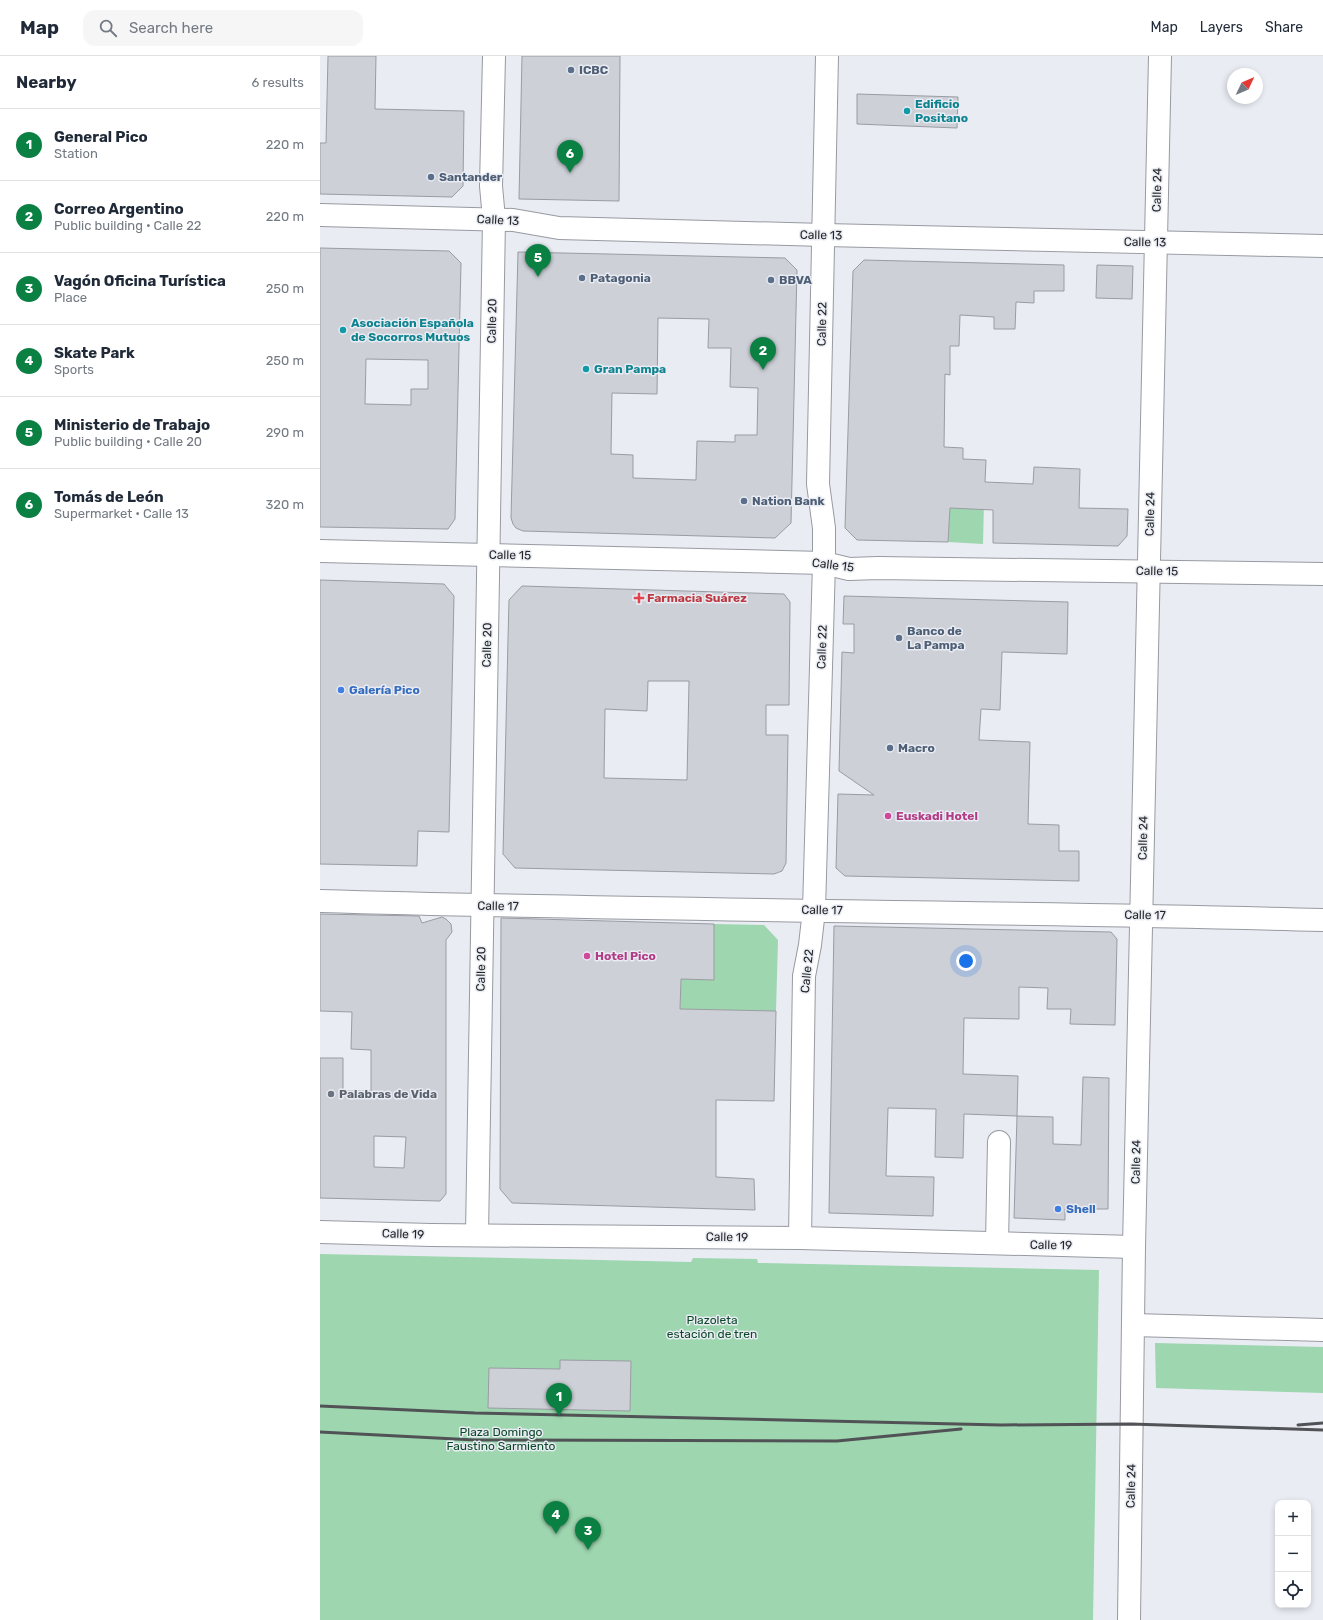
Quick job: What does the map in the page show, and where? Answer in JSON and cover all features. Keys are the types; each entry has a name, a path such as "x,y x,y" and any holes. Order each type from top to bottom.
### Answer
{"street":[{"name":"Calle 20","path":"477,1234 494,219 491,186 494,56"},
{"name":"Calle 22","path":"800,1238 804,976 810,945 814,910 824,563 824,528 818,484 827,56"},
{"name":"Calle 24","path":"1129,1620 1134,1247 1160,56"},
{"name":"Calle 13","path":"320,215 494,219 521,221 559,228 1323,246"},
{"name":"Calle 15","path":"320,551 824,563 849,569 878,568 1323,574"},
{"name":"Calle 17","path":"320,901 482,906 1141,915 1323,920"},
{"path":"997,1243 999,1142"},
{"name":"Calle 19","path":"320,1232 800,1238 1134,1247"},
{"path":"1133,1325 1323,1330"}],"green space":[{"path":"984,501 983,544 948,542 950,508"},
{"path":"714,924 764,925 778,940 776,1011 680,1009 681,979 714,979"},
{"name":"Plaza Domingo Faustino Sarmiento","path":"320,1254 691,1262 693,1258 757,1259 758,1263 1099,1270 1093,1620 320,1620"},
{"path":"1155,1343 1323,1347 1323,1393 1156,1388"}],"building":[{"path":"328,56 376,56 375,109 464,111 463,186 452,197 320,194 320,143 326,143"},
{"path":"522,56 620,56 619,201 519,199"},
{"name":"Edificio Positano","path":"857,94 958,97 957,128 857,124"},
{"path":"320,248 449,251 461,263 455,519 448,529 320,527","holes":["366,359 428,360 428,389 411,389 411,405 365,404"]},
{"path":"518,252 785,258 797,270 791,523 775,538 523,531 516,528 511,518","holes":["658,318 709,319 708,348 731,348 730,387 758,388 757,435 735,435 735,442 697,441 696,480 633,478 633,455 611,454 612,393 657,394"]},
{"path":"864,260 1064,265 1064,291 1034,291 1034,303 1016,302 1015,329 994,329 994,317 960,315 959,346 950,346 950,375 945,374 944,447 963,448 963,459 986,460 985,482 1033,484 1034,467 1080,469 1079,508 1128,509 1127,536 1118,546 993,543 993,510 950,508 948,542 857,540 845,528 853,271"},
{"path":"1097,265 1133,266 1132,299 1096,298"},
{"path":"320,580 444,584 454,596 449,832 418,831 417,866 320,864"},
{"path":"522,586 784,594 790,602 789,705 766,705 766,735 788,735 786,863 782,871 774,874 515,868 503,854 509,600","holes":["648,681 689,681 687,780 604,778 605,709 647,711"]},
{"path":"844,596 1068,602 1067,654 1002,652 1000,710 981,709 979,740 1030,742 1028,824 1059,825 1059,851 1079,851 1079,881 845,876 836,868 838,794 874,795 839,771 842,652 854,653 854,624 843,624"},
{"path":"320,914 419,916 422,923 442,917 451,924 452,932 446,940 446,1194 440,1201 320,1198 320,1058 343,1058 343,1091 371,1091 371,1050 351,1049 352,1012 320,1011","holes":["374,1136 406,1137 404,1168 374,1167"]},
{"path":"501,918 714,924 714,980 681,979 680,1009 776,1011 774,1101 716,1100 716,1177 754,1179 755,1210 512,1203 500,1189"},
{"path":"834,926 1111,932 1117,939 1115,1025 1070,1024 1071,1009 1047,1009 1048,988 1019,987 1019,1019 964,1018 963,1074 1018,1076 1017,1116 964,1114 963,1158 935,1157 936,1109 888,1108 886,1176 934,1177 933,1216 829,1213"},
{"path":"1083,1077 1109,1078 1108,1209 1065,1209 1065,1220 1014,1218 1017,1116 1053,1117 1053,1144 1081,1145"},
{"path":"560,1360 631,1361 630,1411 488,1408 489,1368 560,1369"}],"railway":[{"path":"320,1406 475,1413 1001,1425 1131,1424 1323,1430"},
{"path":"1298,1425 1323,1423"},
{"path":"320,1432 475,1440 837,1441 961,1429"}],"place":[{"name":"ICBC","path":"571,70"},
{"name":"Edificio Positano","path":"907,111"},
{"name":"Tomás de León","path":"570,173"},
{"name":"Santander","path":"431,177"},
{"name":"Ministerio de Trabajo","path":"538,277"},
{"name":"Patagonia","path":"582,278"},
{"name":"BBVA","path":"771,280"},
{"name":"Asociación Española de Socorros Mutuos","path":"343,330"},
{"name":"Gran Pampa","path":"586,369"},
{"name":"Correo Argentino","path":"763,370"},
{"name":"Nation Bank","path":"744,501"},
{"name":"Farmacia Suárez","path":"639,598"},
{"name":"Banco de La Pampa","path":"899,638"},
{"name":"Galería Pico","path":"341,690"},
{"name":"Macro","path":"890,748"},
{"name":"Euskadi Hotel","path":"888,816"},
{"name":"Hotel Pico","path":"587,956"},
{"name":"Palabras de Vida","path":"331,1094"},
{"name":"Shell","path":"1058,1209"},
{"name":"General Pico","path":"559,1416"},
{"name":"Skate Park","path":"556,1534"},
{"name":"Vagón Oficina Turística","path":"588,1550"}],"park label":[{"name":"Plazoleta estación de tren","path":"712,1327"}]}
